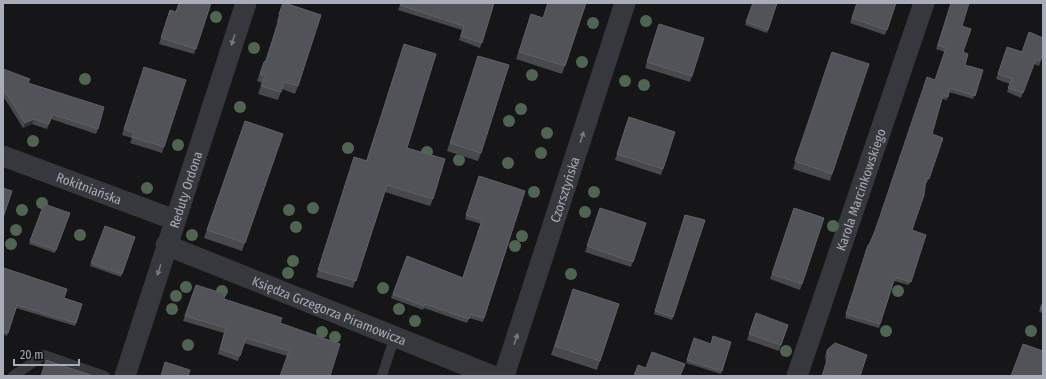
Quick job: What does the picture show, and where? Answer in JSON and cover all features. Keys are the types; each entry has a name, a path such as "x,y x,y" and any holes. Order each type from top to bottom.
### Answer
{"street":[{"name":"Reduty Ordona","path":"125,376 166,245 246,3"},
{"name":"Czorsztyńska","path":"504,376 625,3"},
{"name":"Karola Marcinkowskiego","path":"797,376 924,3"},
{"name":"Rokitniańska","path":"3,156 175,220"},
{"name":"Księdza Grzegorza Piramowicza","path":"166,245 493,376"}],"lane":[{"path":"382,376 394,336"},
{"path":"13,376 44,355 105,376"}],"building":[{"path":"179,3 211,3 196,49 161,38 170,10 176,12"},
{"path":"283,3 321,15 298,86 284,82 281,92 261,86 265,76 260,74 264,62 266,61"},
{"path":"401,3 494,3 482,43 461,36 464,26 400,5"},
{"path":"548,3 586,3 565,66 519,52 531,14 543,18"},
{"path":"753,3 777,3 768,30 746,22"},
{"path":"857,3 896,3 887,30 852,18"},
{"path":"951,3 969,3 962,26 971,29 963,52 968,54 965,65 983,70 975,96 950,88 948,97 943,95 932,134 943,138 929,179 926,178 924,195 912,230 926,235 911,282 895,277 880,324 846,314 868,245 875,231 927,77 935,80 946,48 938,45"},
{"path":"659,24 704,38 692,76 647,62"},
{"path":"1029,32 1043,38 1043,54 1040,61 1036,59 1023,93 1008,88 1012,79 998,74 1007,47 1022,52"},
{"path":"404,44 436,54 407,148 445,159 433,199 387,185 356,281 318,270 354,157 367,161"},
{"path":"832,52 869,64 832,174 795,161"},
{"path":"478,56 509,65 481,153 450,143"},
{"path":"144,67 186,80 164,147 132,137 134,133 124,129"},
{"path":"3,69 30,79 28,83 104,107 98,129 52,114 49,124 34,119 25,123 3,88"},
{"path":"629,117 675,132 663,169 617,154"},
{"path":"245,121 283,134 245,243 207,230"},
{"path":"479,176 525,191 484,318 470,314 469,319 425,304 424,306 393,294 407,256 463,278 482,220 466,215"},
{"path":"3,188 12,191 3,218"},
{"path":"44,204 70,213 56,250 30,241"},
{"path":"600,208 646,223 633,262 587,246"},
{"path":"794,208 824,218 802,284 772,274"},
{"path":"685,215 705,220 673,317 655,311"},
{"path":"105,226 135,237 122,274 91,263"},
{"path":"4,268 67,289 64,298 82,304 76,323 17,305 8,333 3,331"},
{"path":"196,285 225,294 224,299 282,318 280,323 340,344 330,376 280,376 289,351 246,338 240,356 220,349 226,328 185,316"},
{"path":"573,289 619,304 600,361 555,346"},
{"path":"1043,302 1043,310 1040,309"},
{"path":"756,313 788,325 781,345 749,334"},
{"path":"713,336 731,342 722,371 687,360 694,338 711,344"},
{"path":"835,343 867,355 860,376 822,376 828,357 827,350"},
{"path":"1023,344 1043,351 1043,376 1011,376"},
{"path":"652,352 685,364 680,376 634,376 638,365 646,368"},
{"path":"46,360 90,375 90,376 41,376"},
{"path":"165,362 190,370 188,376 161,376"}]}
